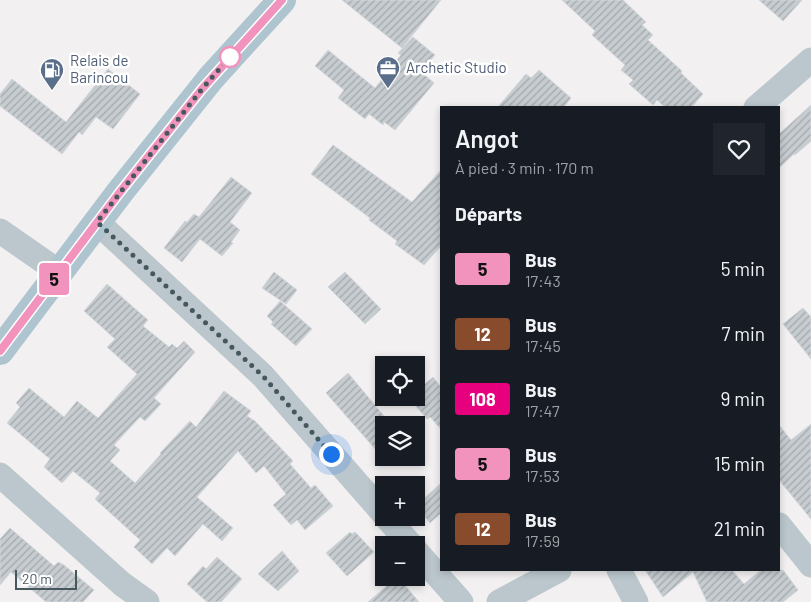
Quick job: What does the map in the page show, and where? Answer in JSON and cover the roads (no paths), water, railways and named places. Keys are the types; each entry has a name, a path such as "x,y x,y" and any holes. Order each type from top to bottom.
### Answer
{"main road":[{"path":"0,351 97,222 211,78 282,0"}],"street":[{"path":"758,106 811,60"},
{"path":"97,222 263,376 375,504"},
{"path":"0,230 59,272"},
{"path":"0,475 122,584 147,602"},
{"path":"394,526 403,536"},
{"path":"780,526 811,565"},
{"path":"425,561 461,602"},
{"path":"498,602 557,571"},
{"path":"620,571 636,602"}],"place":[{"name":"Archetic Studio","path":"388,89"},
{"name":"Relais de Barincou","path":"52,91"}]}
